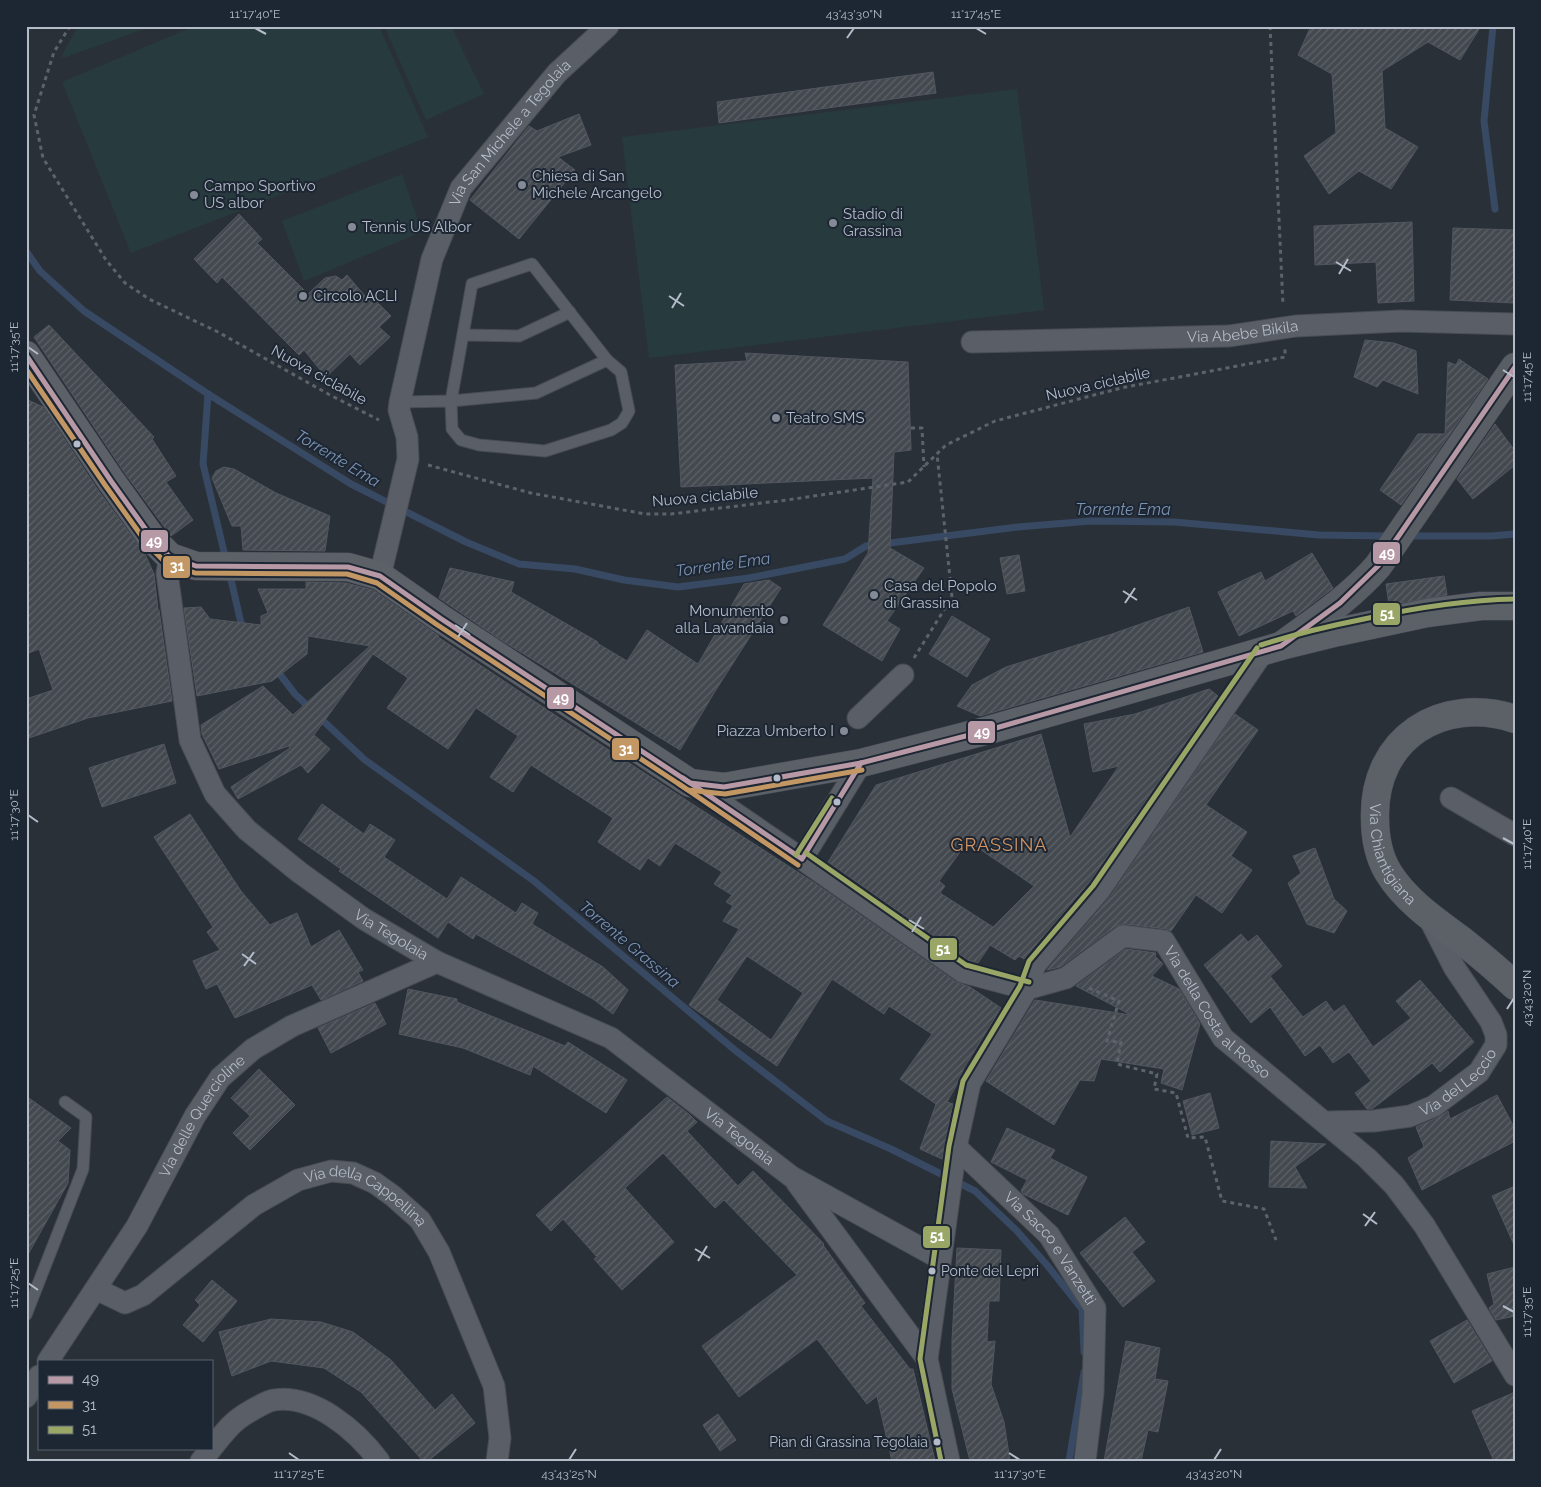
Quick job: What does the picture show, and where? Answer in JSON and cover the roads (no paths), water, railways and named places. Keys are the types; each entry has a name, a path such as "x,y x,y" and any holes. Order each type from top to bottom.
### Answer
{"main road":[{"path":"26,355 34,377 149,533 170,557 196,566 348,567 380,576 464,634 690,783 724,787 861,763 989,730 1272,649 1427,613 1481,606 1515,606"},
{"name":"Via Chiantigiana","path":"1515,719 1484,712 1464,712 1430,721 1404,740 1393,753 1384,771 1374,805 1375,826 1380,852 1388,872 1402,890 1426,913 1490,963 1515,986"}],"street":[{"name":"Via San Michele a Tegolaia","path":"380,576 406,466 407,437 399,410 400,402 432,259 461,188 557,73 608,26"},
{"name":"Via Abebe Bikila","path":"972,342 1229,336 1296,326 1400,321 1515,324"},
{"path":"949,1461 926,1359 956,1147 970,1083 1027,989 1035,965 1099,891 1272,649 1340,603 1364,582 1378,566 1515,367"},
{"name":"Via Tegolaia","path":"170,557 167,573 190,740 215,794 246,830 299,872 364,919 437,962 611,1038 792,1177 940,1258"},
{"path":"858,718 904,676"},
{"path":"802,859 861,763"},
{"path":"690,783 963,972 1027,989"},
{"path":"1451,798 1515,835"},
{"name":"Via del Leccio","path":"1325,1122 1374,1121 1410,1116 1434,1106 1479,1072 1496,1045 1496,1035 1491,1022 1454,968 1426,913"},
{"name":"Via della Costa al Rosso","path":"1027,989 1066,978 1123,936 1164,941 1223,1038 1367,1158 1394,1185 1424,1225 1515,1375"},
{"name":"Via delle Quercioline","path":"49,1360 136,1226 195,1116 220,1078 253,1049 292,1026 437,962"},
{"name":"Via Sacco e Vanzetti","path":"956,1147 1048,1234 1095,1308 1093,1394 1085,1461"},
{"name":"Via della Cappellina","path":"96,1289 125,1302 143,1295 254,1205 298,1180 331,1171 353,1174 375,1183 420,1220 439,1252 494,1386 500,1438 497,1461"},
{"name":"Via Tegolaia","path":"792,1177 926,1359"},
{"path":"26,1397 38,1378"},
{"path":"212,1449 236,1420 272,1400 296,1401 318,1409 344,1424 372,1450 379,1461"},
{"path":"202,1461 211,1450"}],"lane":[{"path":"532,264 570,312 607,360 621,372 629,410 622,423 611,430 545,451 479,445 461,440 452,428 451,401 472,284 532,264"},
{"path":"462,335 518,336 570,312"},
{"path":"400,402 451,401 536,393 607,360"},
{"path":"26,1315 83,1169 86,1118 65,1102"}],"waterway":[{"path":"1493,26 1484,121 1495,209"},
{"name":"Torrente Ema","path":"26,251 40,271 84,311 208,394 351,484 466,542 519,564 575,569 624,580 678,587 749,578 845,559 866,546 1018,527 1091,521 1174,522 1319,535 1389,536"},
{"name":"Torrente Grassina","path":"208,394 203,464 226,560"},
{"name":"Torrente Ema","path":"1408,536 1491,536 1515,534"},
{"name":"Torrente Grassina","path":"229,571 241,623 246,629"},
{"name":"Torrente Grassina","path":"275,668 295,694 311,709"},
{"name":"Torrente Grassina","path":"318,716 365,760 534,881 736,1051 827,1121 891,1149 975,1191 1017,1231 1082,1309 1084,1352"},
{"name":"Torrente Grassina","path":"1069,1461 1084,1372"}],"place":[{"name":"Chiesa di San Michele Arcangelo","path":"522,185"},
{"name":"Campo Sportivo US albor","path":"194,195"},
{"name":"Stadio di Grassina","path":"833,223"},
{"name":"Tennis US Albor","path":"352,227"},
{"name":"Circolo ACLI","path":"303,296"},
{"name":"Teatro SMS","path":"776,418"},
{"name":"Casa del Popolo di Grassina","path":"874,595"},
{"name":"Monumento alla Lavandaia","path":"784,620"},
{"name":"Piazza Umberto I","path":"844,731"},
{"name":"Ponte del Lepri","path":"932,1271"},
{"name":"Pian di Grassina Tegolaia","path":"937,1442"}],"district":[{"name":"GRASSINA","path":"999,845"}]}
